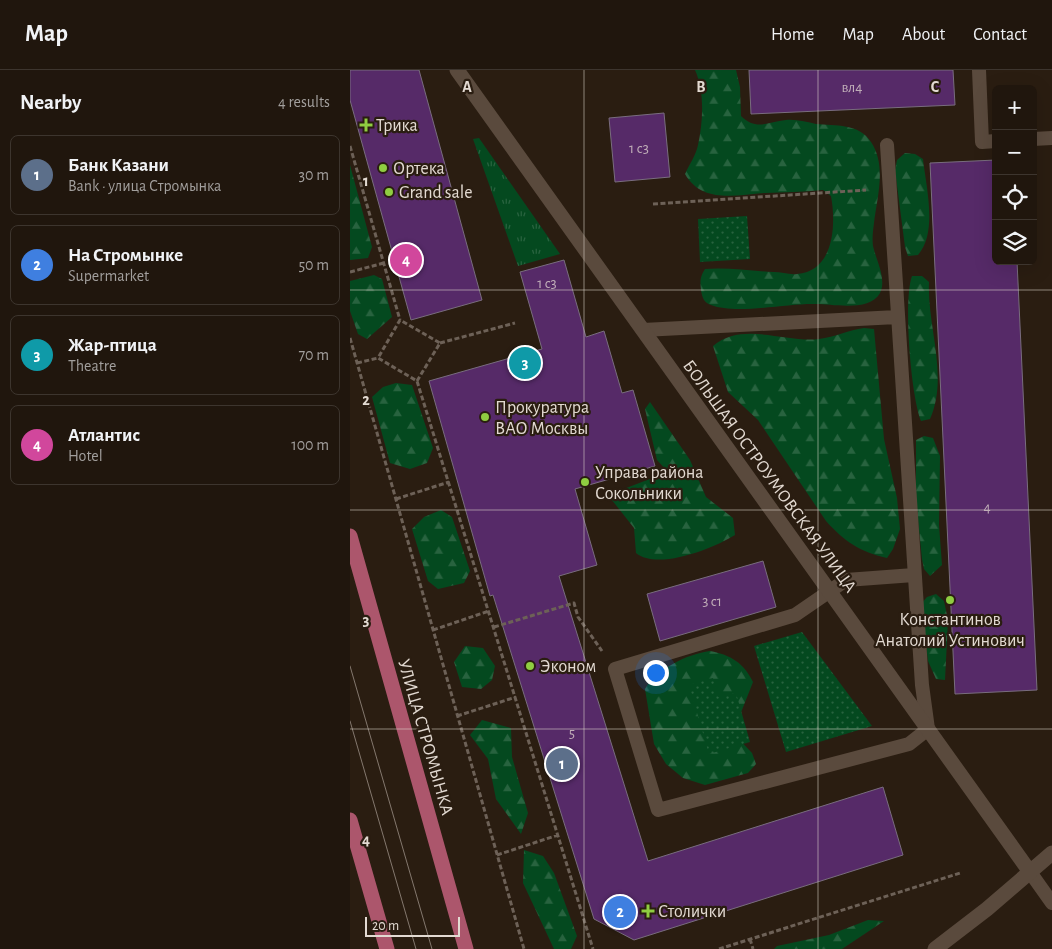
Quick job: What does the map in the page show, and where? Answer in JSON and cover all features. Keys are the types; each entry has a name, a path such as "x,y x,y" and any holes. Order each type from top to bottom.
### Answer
{"main road":[{"name":"УЛИЦА СТРОМЫНКА","path":"350,536 466,949"},
{"path":"350,820 388,949"}],"street":[{"name":"БОЛЬШАЯ ОСТРОУМОВСКАЯ УЛИЦА","path":"457,70 1030,872"},
{"path":"935,949 1052,854"}],"lane":[{"path":"979,70 982,142 992,142"},
{"path":"1037,139 1052,138"},
{"path":"887,145 914,575 922,685 928,729 909,744 658,810 615,669 795,615 846,580 914,575"},
{"path":"643,330 897,317"},
{"name":"БОЛЬШАЯ ОСТРОУМОВСКАЯ УЛИЦА","path":"1030,872 1052,903"}],"path":[{"path":"350,146 400,320 440,343"},
{"path":"653,204 889,188"},
{"path":"350,272 384,263"},
{"path":"378,358 400,320"},
{"path":"417,381 440,343 515,323"},
{"path":"350,338 524,949"},
{"path":"357,363 378,358 417,381 450,482 593,949"},
{"path":"396,499 450,482"},
{"path":"494,627 574,603 578,617 615,669"},
{"path":"433,630 489,611"},
{"path":"457,716 516,697"},
{"path":"497,855 558,835"},
{"path":"719,949 960,873"},
{"path":"750,939 753,949"}],"green space":[{"path":"695,70 736,70 740,87 741,116 747,121 762,124 794,120 853,128 860,131 871,142 876,151 880,171 873,246 880,270 882,288 875,299 868,303 851,306 804,304 748,309 722,308 705,301 700,284 705,269 794,274 810,271 826,255 830,244 833,207 831,196 823,190 721,196 710,194 692,184 685,174 697,149 702,117 702,97"},
{"path":"479,138 560,254 518,266 473,139"},
{"path":"905,153 915,154 923,159 929,209 928,234 924,245 918,255 908,256 905,247 895,170 897,160"},
{"path":"350,165 372,247 368,258 350,260"},
{"path":"747,216 750,259 700,262 698,219"},
{"path":"374,275 382,279 392,317 367,339 358,334 350,311 350,281"},
{"path":"912,276 922,276 929,282 929,299 938,369 938,386 930,419 921,421 914,391 909,348 908,305"},
{"path":"864,328 874,329 884,439 897,498 900,529 893,549 887,558 853,545 826,521 758,420 728,392 713,346 737,335 751,334 819,339"},
{"path":"396,383 412,385 433,448 427,463 410,469 390,463 372,397 383,387"},
{"path":"650,402 690,460 706,497 733,518 735,535 714,546 671,559 658,560 646,558 636,553 634,528 608,495 668,472 657,460 645,409"},
{"path":"924,436 933,438 940,456 939,525 942,565 930,576 924,569 922,559 916,499 916,440"},
{"path":"441,510 452,517 470,571 464,583 438,589 428,581 412,529 424,517"},
{"path":"936,594 944,601 948,620 945,680 936,679 928,661 921,604 927,597"},
{"path":"802,632 872,726 786,752 754,646"},
{"path":"465,646 483,648 495,666 492,680 481,689 462,687 454,662"},
{"path":"710,651 736,661 753,682 740,715 737,737 752,753 756,764 748,773 705,785 683,778 666,764 654,744 645,689 657,675 673,664 692,655"},
{"path":"713,678 718,697 736,693 750,742 709,754 689,685"},
{"path":"482,720 511,728 512,757 528,813 521,834 496,799 488,759 470,735"},
{"path":"524,850 543,856 554,873 577,936 571,949 554,949 523,883"},
{"path":"868,920 884,921 842,949 774,949 777,946 829,935"}],"building":[{"path":"350,70 419,70 482,300 411,320 350,100"},
{"path":"749,70 953,70 955,105 751,114"},
{"path":"664,113 670,177 615,182 609,118"},
{"path":"992,160 992,265 1017,265 1037,690 955,694 930,163"},
{"path":"564,260 586,337 604,331 622,393 633,390 655,466 575,489 597,565 559,576 648,861 883,787 903,855 634,940 594,919 493,595 490,596 429,381 542,349 520,272"},
{"path":"763,561 776,607 660,641 647,594"}],"tram line":[{"path":"350,666 432,949"},
{"path":"350,721 416,949"}],"place":[{"name":"Трика","path":"366,125"},
{"name":"Ортека","path":"383,168"},
{"name":"Grand sale","path":"389,192"},
{"name":"Атлантис","path":"406,260"},
{"name":"Жар-птица","path":"525,363"},
{"name":"Прокуратура ВАО Москвы","path":"485,417"},
{"name":"Управа района Сокольники","path":"585,482"},
{"name":"Константинов Анатолий Устинович","path":"950,600"},
{"name":"Эконом","path":"530,666"},
{"name":"Банк Казани","path":"562,764"},
{"name":"Столички","path":"648,911"},
{"name":"На Стромынке","path":"620,912"}]}
